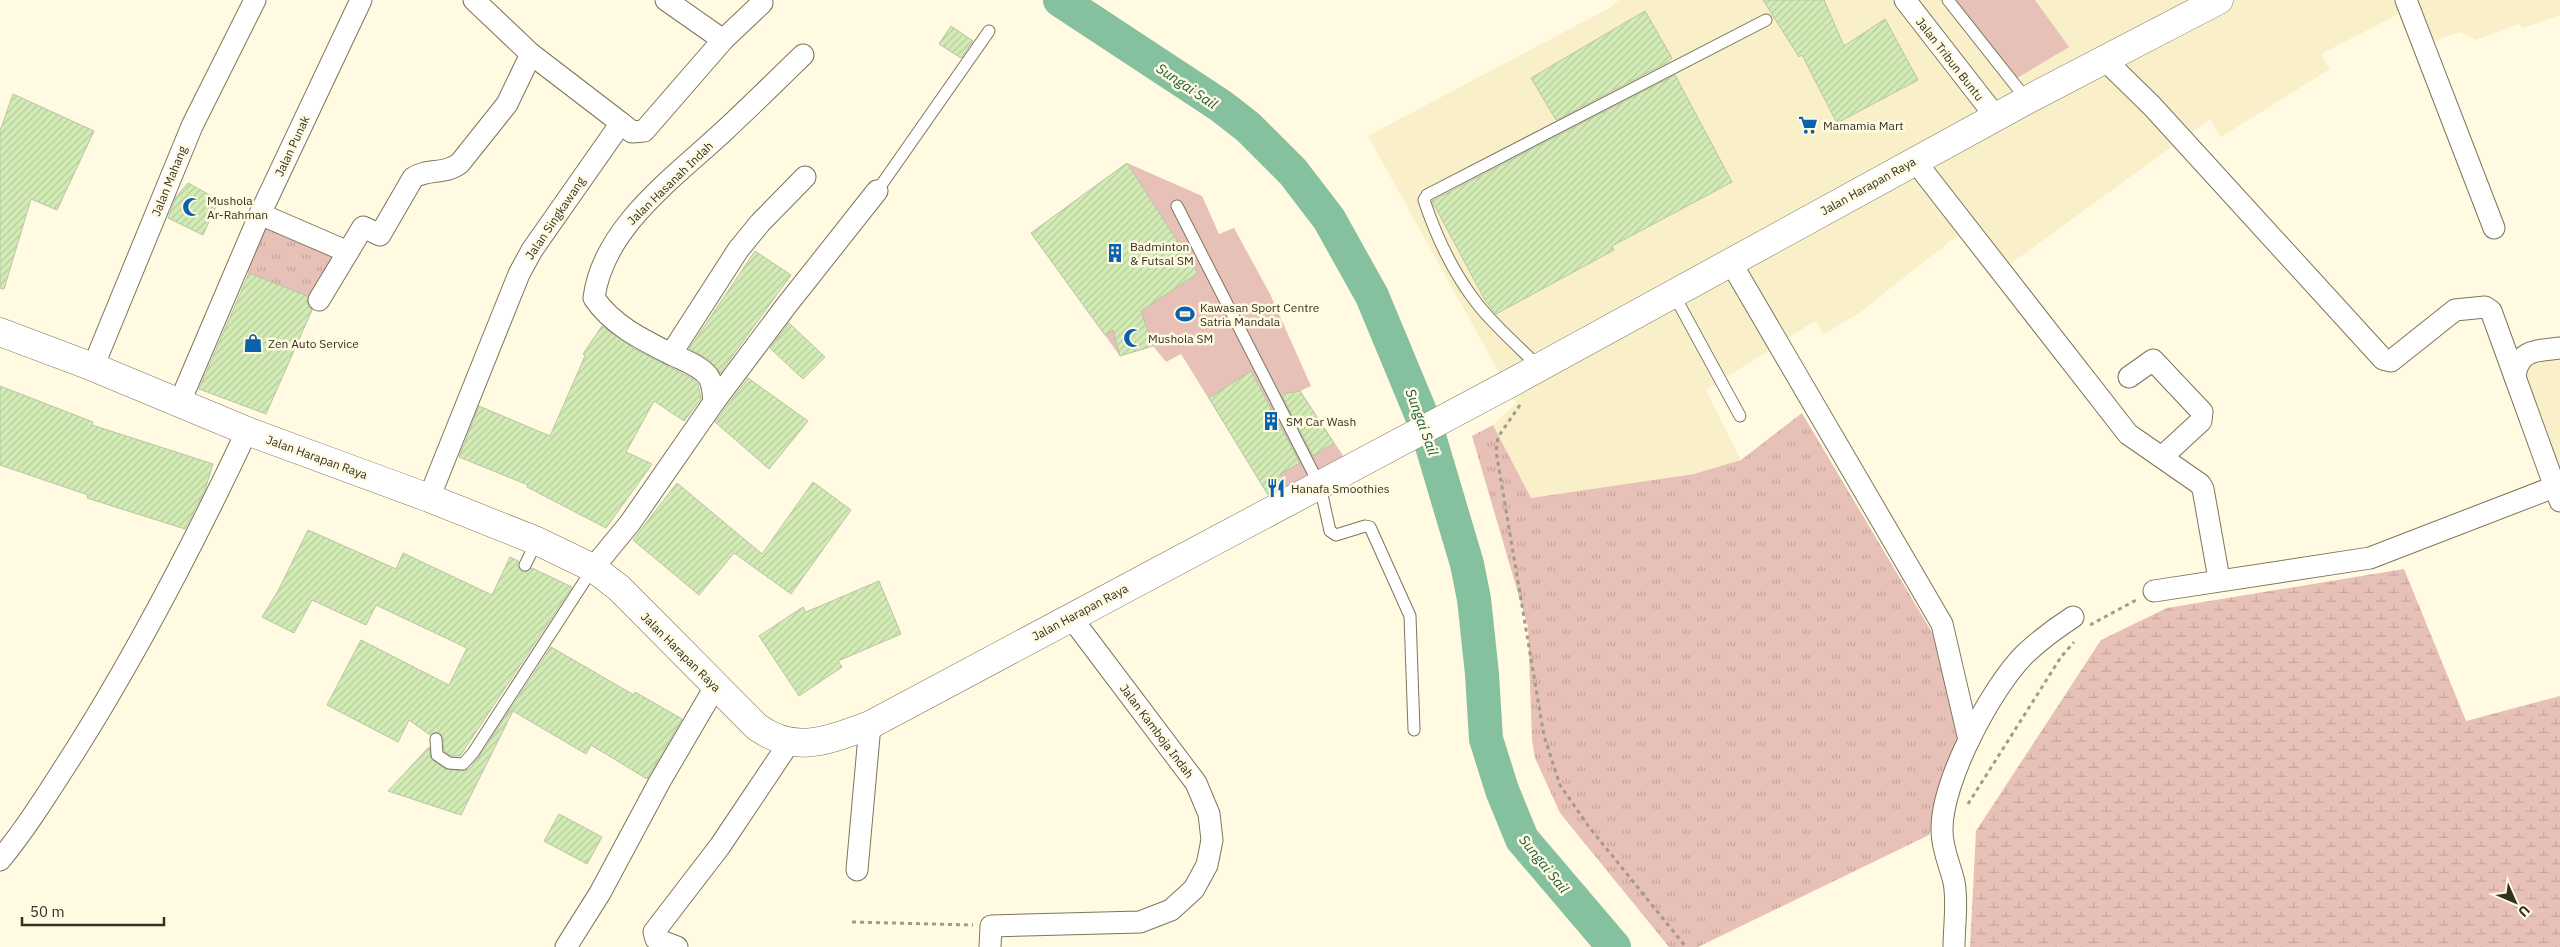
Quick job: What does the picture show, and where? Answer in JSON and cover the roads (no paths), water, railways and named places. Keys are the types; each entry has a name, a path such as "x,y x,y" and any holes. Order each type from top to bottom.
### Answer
{"main road":[{"name":"Jalan Harapan Raya","path":"0,332 93,367 178,404 247,431 430,498 537,540 592,568 619,588 715,687 757,727 767,734 789,743 831,739 870,725 1070,616 1331,480 1530,373 1914,161 2104,59 2219,0"}],"street":[{"name":"Jalan Mahang","path":"93,367 192,126 254,0"},
{"name":"Jalan Punak","path":"178,404 260,214 361,0"},
{"path":"474,0 531,54 632,132 644,131 723,40 762,3"},
{"path":"666,0 723,40"},
{"name":"Jalan Tribun Buntu","path":"1905,0 1996,117"},
{"path":"2406,0 2494,228"},
{"path":"319,300 363,227 380,235 413,178 421,173 451,170 460,163 498,112 507,104 531,54"},
{"name":"Jalan Hasanah Indah","path":"714,402 711,382 707,375 686,360 671,354 615,323 594,298 596,284 626,224 651,197 803,55"},
{"path":"2104,59 2158,114 2383,359 2391,361 2456,310 2485,307 2491,311 2557,494 2370,558 2219,579 2154,591"},
{"name":"Jalan Singkawang","path":"430,498 519,274 532,250 621,123"},
{"path":"1914,161 2123,427 2135,439 2195,480 2203,489 2219,579"},
{"path":"671,354 738,250 760,222 806,177"},
{"path":"592,568 630,522 714,402 786,306 877,191"},
{"path":"260,214 348,252"},
{"path":"1730,261 1942,624 1969,740"},
{"path":"2515,377 2519,360 2524,356 2531,352 2560,348"},
{"path":"2129,377 2153,360 2202,412 2201,421 2162,458"},
{"path":"0,860 29,823 104,705 198,534 247,431"},
{"name":"Jalan Kamboja Indah","path":"990,947 991,926 1140,922 1171,910 1194,889 1207,865 1212,840 1208,814 1196,783 1070,616"},
{"path":"1954,947 1954,884 1945,856 1942,830 1945,807 1955,772 1969,740 2003,683 2024,655 2078,624"},
{"path":"566,947 600,893 660,781 715,687"},
{"path":"857,870 870,725"},
{"path":"677,947 656,940 654,932 720,846 789,743"}],"lane":[{"path":"1948,0 2027,100"},
{"path":"1530,373 1475,299 1452,263 1431,222 1424,200 1427,195 1766,20"},
{"path":"877,191 989,31"},
{"path":"1177,206 1331,480 1330,531 1336,535 1365,526 1370,527 1408,610 1411,624 1414,730"},
{"path":"1673,293 1740,416"},
{"path":"525,565 537,540"},
{"path":"436,739 437,755 449,763 463,764 473,753 592,568"}],"waterway":[{"name":"Sungai Sail","path":"1060,0 1221,106 1248,127 1293,172 1329,219 1372,296 1426,426 1467,564 1474,599 1482,674 1486,739 1502,790 1522,839 1614,947"}],"place":[{"name":"Mamamia Mart","path":"1808,125"},
{"name":"Mushola Ar-Rahman","path":"192,207"},
{"name":"Badminton & Futsal SM","path":"1115,253"},
{"name":"Kawasan Sport Centre Satria Mandala","path":"1185,314"},
{"name":"Mushola SM","path":"1133,338"},
{"name":"Zen Auto Service","path":"253,343"},
{"name":"SM Car Wash","path":"1271,421"},
{"name":"Hanafa Smoothies","path":"1276,488"}]}
